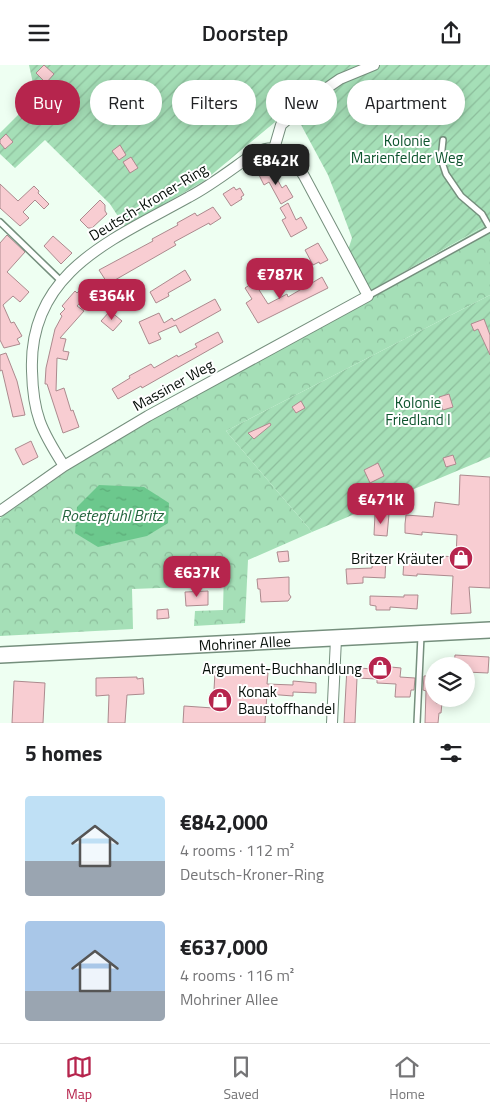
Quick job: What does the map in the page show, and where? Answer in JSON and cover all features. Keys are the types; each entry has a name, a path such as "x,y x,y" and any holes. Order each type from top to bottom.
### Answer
{"main road":[{"name":"Mohriner Allee","path":"0,655 490,630"}],"street":[{"path":"368,296 296,161 288,154 274,149 281,125 311,99 340,79 374,65"},
{"name":"Deutsch-Kroner-Ring","path":"64,466 43,431 37,417 32,366 33,345 36,326 46,301 60,281 80,263 108,243 192,196 255,153 261,150 274,149"},
{"name":"Massiner Weg","path":"0,511 64,466 148,415 368,296"},
{"path":"332,723 336,639"}],"lane":[{"path":"368,296 490,229 482,214 461,196 446,174 441,159 443,140"},
{"path":"0,222 60,281"},
{"path":"417,723 421,650 420,634"}],"green space":[{"name":"Kolonie Marienfelder Weg","path":"29,65 490,65 490,223 370,291 348,250 352,238 328,175 301,125 337,125 337,80 266,80 266,125 272,125 204,181 125,227 110,204 45,140 15,168 0,154 0,133 15,118 15,125 80,125 80,80 32,80"},
{"path":"490,223 490,295 226,431 312,532 248,560 245,623 194,626 195,611 223,610 224,570 186,587 132,589 133,629 0,636 0,518 84,459 148,423 147,421"},
{"name":"Kolonie Friedland I","path":"490,295 490,457 312,532 226,431"}],"water":[{"name":"Roetepfuhl Britz","path":"99,485 144,487 169,503 168,523 147,536 98,547 75,533 77,507"}],"building":[{"path":"44,65 54,74 49,80 43,80 36,73"},
{"path":"6,134 13,142 5,149 0,140"},
{"path":"120,145 126,155 119,160 112,151"},
{"path":"131,157 138,168 130,173 123,162"},
{"path":"271,168 282,188 286,185 293,197 281,204 269,182 264,185 259,175"},
{"path":"0,184 18,201 34,186 49,204 44,209 35,200 23,212 29,218 20,226 0,208"},
{"path":"234,187 236,190 240,188 244,195 241,197 242,199 231,206 223,194"},
{"path":"100,200 105,205 107,214 92,228 88,228 80,220"},
{"path":"288,203 296,220 301,217 307,228 291,237 282,220 286,218 280,208"},
{"path":"213,207 221,218 174,242 176,245 108,284 99,270 153,241 152,239 195,213 197,216"},
{"path":"7,235 25,252 7,272 29,292 20,302 13,296 3,305 11,323 14,322 22,336 17,339 20,344 4,348 0,340 0,243"},
{"path":"53,236 72,253 61,264 44,246"},
{"path":"318,243 328,260 313,265 305,250"},
{"path":"264,267 268,274 259,278 256,271"},
{"path":"185,270 191,280 168,293 169,296 156,303 150,292"},
{"path":"322,277 328,288 258,323 246,303 252,299 245,288 254,282 268,304 287,294 288,297"},
{"path":"80,290 86,296 77,306 84,311 60,338 66,339 63,351 69,352 67,360 57,358 56,391 64,388 71,411 73,410 79,427 63,433 47,384 45,384 46,368 55,329 62,316 60,314 65,309 62,306 75,291 77,293"},
{"path":"215,299 221,310 180,333 176,325 158,333 161,339 149,344 139,322 159,313 164,323 172,318 174,321"},
{"path":"110,311 122,321 113,331 101,321"},
{"path":"484,319 490,335 490,355 478,329 474,331 471,324"},
{"path":"218,332 223,342 142,388 141,386 118,399 112,389 130,378 129,376 151,364 154,368 177,355 178,357 197,347 195,344"},
{"path":"6,353 17,381 25,415 13,417 2,370 0,371 0,355"},
{"path":"449,394 453,407 443,410 439,397"},
{"path":"301,401 305,408 296,413 292,407"},
{"path":"270,423 271,425 254,439 248,433"},
{"path":"31,441 38,457 23,465 15,449"},
{"path":"453,455 456,464 446,467 443,458"},
{"path":"378,463 384,476 370,483 364,470"},
{"path":"460,475 490,477 490,588 469,587 471,613 451,614 453,576 403,575 404,560 425,561 425,555 456,557 457,535 422,532 422,535 405,533 405,524 406,515 433,517 435,502 459,505"},
{"path":"375,514 389,514 387,536 374,535"},
{"path":"288,551 289,561 279,562 277,552"},
{"path":"373,556 386,557 385,578 363,577 363,583 347,584 346,569 372,568"},
{"path":"289,577 289,594 291,597 288,601 261,602 257,579"},
{"path":"208,591 208,605 186,606 185,592"},
{"path":"404,595 418,595 417,609 390,607 390,610 376,610 376,606 370,605 370,596 404,597"},
{"path":"168,609 169,618 157,619 157,610"},
{"path":"455,655 489,657 488,673 475,672 475,657 455,657"},
{"path":"372,663 401,668 400,677 415,678 414,690 411,690 410,697 395,697 396,684 377,683 377,679 357,678 355,723 344,723 347,667 372,669"},
{"path":"215,672 268,673 267,684 293,685 293,681 316,683 316,693 293,692 293,696 267,694 265,723 183,723 184,706 213,708"},
{"path":"424,676 425,676 425,691 423,690"},
{"path":"137,677 137,679 143,678 144,694 127,695 125,723 108,723 109,695 96,696 96,678"},
{"path":"14,681 45,683 43,723 12,723"},
{"path":"426,707 442,707 438,723 425,723"}],"place":[{"name":"Britzer Kräuter","path":"461,558"},
{"name":"Argument-Buchhandlung","path":"380,668"},
{"name":"Konak Baustoffhandel","path":"220,700"}]}
